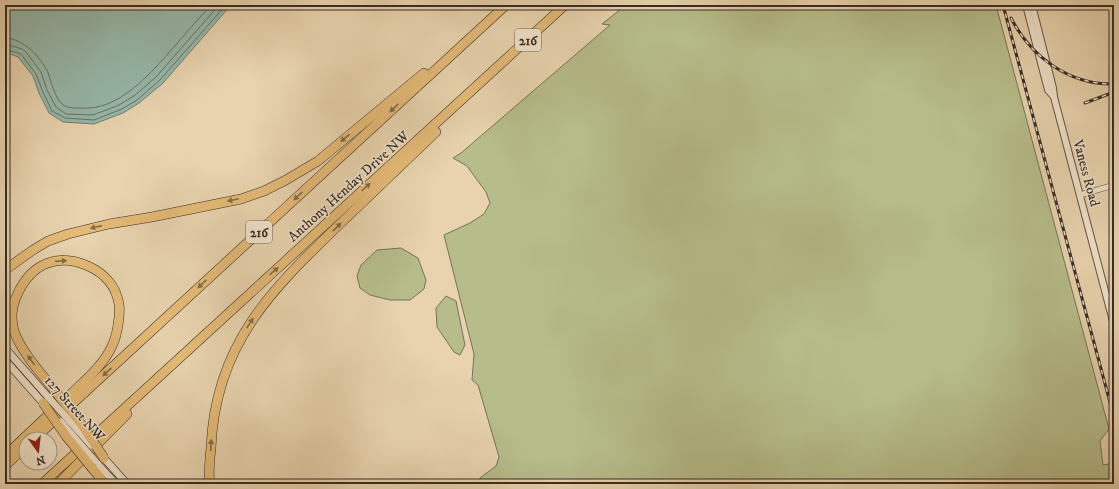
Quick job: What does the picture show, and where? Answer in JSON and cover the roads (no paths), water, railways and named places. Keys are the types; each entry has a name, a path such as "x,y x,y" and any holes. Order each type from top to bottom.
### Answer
{"highway":[{"name":"Anthony Henday Drive NW","path":"43,431 506,5"},
{"name":"Anthony Henday Drive NW","path":"42,484 566,5"},
{"path":"5,269 48,241 68,234 110,224 159,216 241,199 264,191 286,180 318,161 438,61 484,25"},
{"path":"210,484 213,420 216,399 236,344 262,306 296,266 478,92 503,62"},
{"path":"5,456 99,365 113,345 117,332 119,304 112,285 100,272 74,261 64,260 43,265 32,272 22,284 16,298 12,321 20,345 49,397 66,436 97,463"},
{"path":"58,484 194,345"},
{"path":"49,397 82,424 105,484"},
{"path":"5,466 18,454"}],"main road":[{"name":"127 Street NW","path":"5,348 49,397"},
{"name":"127 Street NW","path":"5,360 49,397"},
{"name":"127 Street NW","path":"97,463 116,484"},
{"name":"127 Street NW","path":"97,463 126,484"}],"street":[{"name":"Vaness Road","path":"1026,5 1048,90 1054,97"},
{"name":"Vaness Road","path":"1032,5 1054,97 1114,325"},
{"path":"1080,195 1114,185"}],"water":[{"path":"5,5 231,5 163,83 139,103 123,113 94,124 63,122 49,113 39,93 33,76 18,57 5,52"}],"railway":[{"path":"1003,5 1114,417"},
{"path":"1011,18 1029,45 1053,66 1082,80 1114,84"},
{"path":"1085,103 1114,92"}]}
